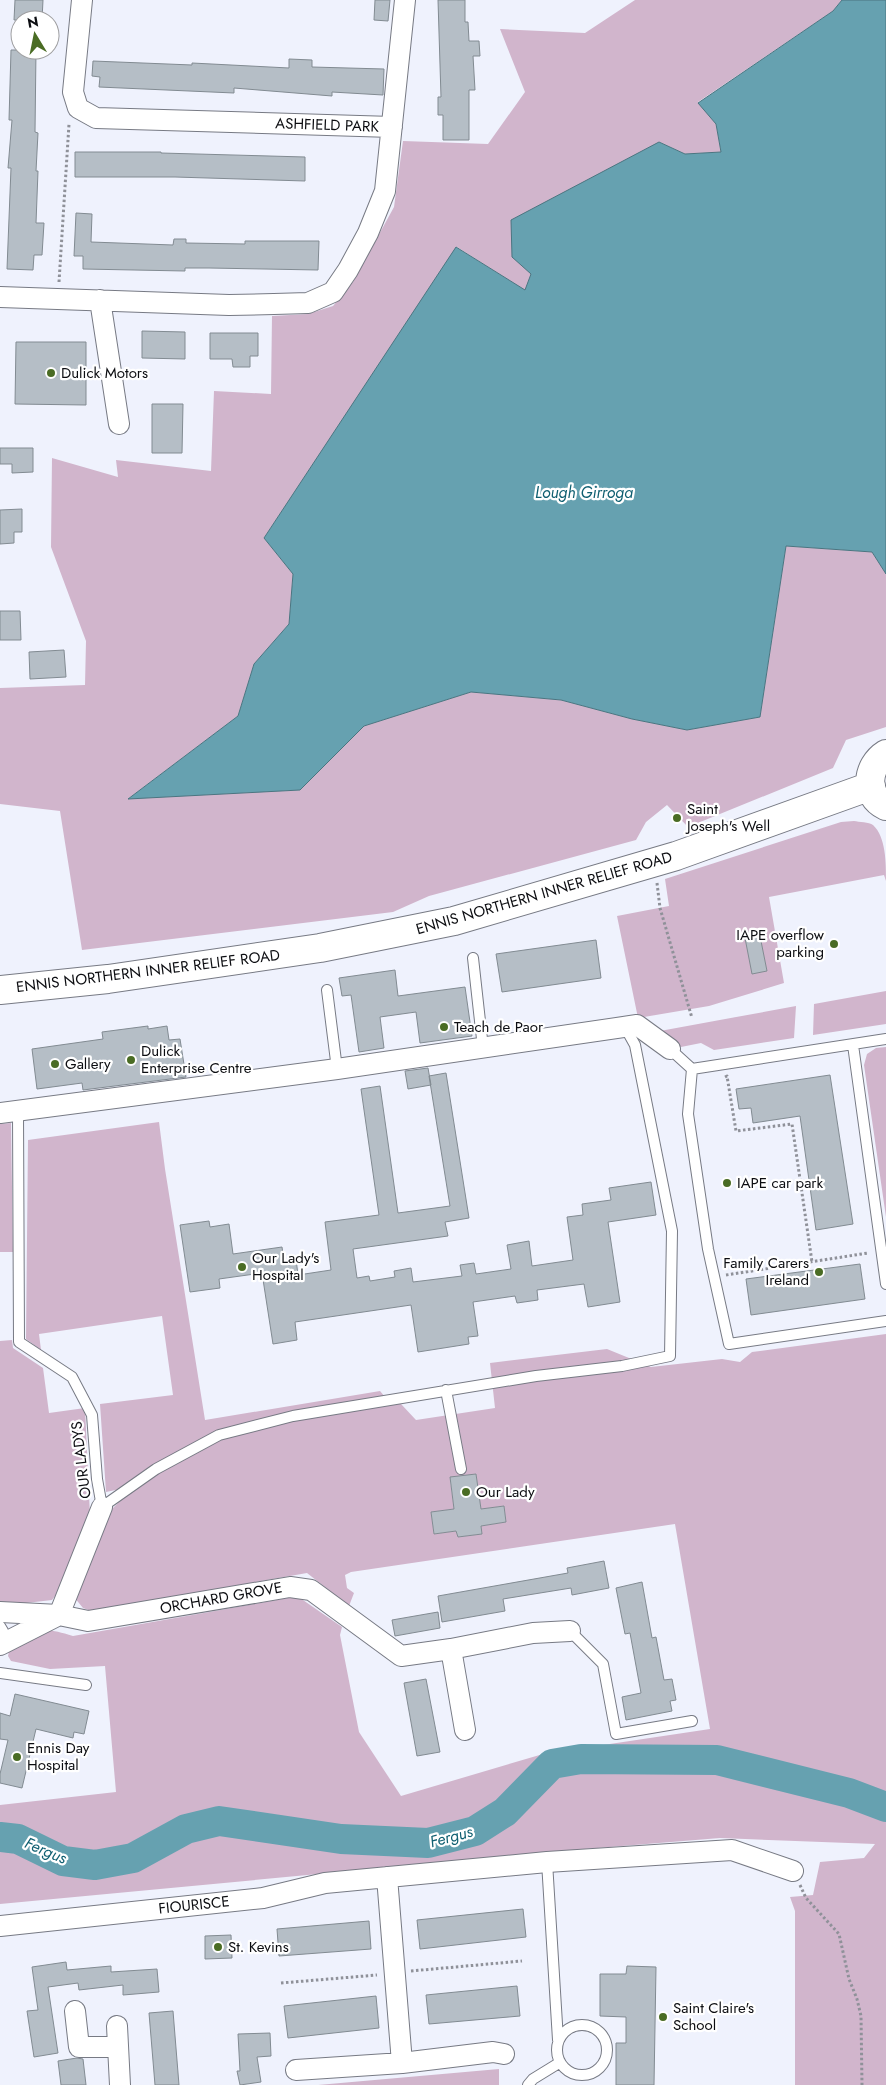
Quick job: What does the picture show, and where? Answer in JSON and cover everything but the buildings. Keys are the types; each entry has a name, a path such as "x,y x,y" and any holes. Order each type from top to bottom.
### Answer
{"street":[{"path":"78,108 73,92 82,0"},
{"path":"392,126 405,0"},
{"name":"ASHFIELD PARK","path":"0,297 219,304 308,303 333,292 348,270 368,233 385,191 392,126 96,118 78,108"},
{"path":"100,300 119,424"},
{"path":"878,796 870,777 873,767 879,758 886,754"},
{"name":"ENNIS NORTHERN INNER RELIEF ROAD","path":"0,990 108,978 320,948 454,921 657,862 757,828 878,796"},
{"path":"9,1113 337,1069 637,1025 670,1049"},
{"path":"0,1645 60,1615 102,1507"},
{"name":"ORCHARD GROVE","path":"0,1612 60,1615 88,1621 290,1587 311,1590 401,1656 451,1649 533,1633 570,1631"},
{"path":"451,1649 465,1730"},
{"name":"FIOURISCE","path":"0,1926 264,1898 318,1884 547,1862 732,1850 794,1870"},
{"path":"387,1877 402,2063"},
{"path":"75,2011 79,2046 118,2047"},
{"path":"117,2026 120,2085"},
{"path":"296,2070 402,2063 493,2052 504,2054"}],"lane":[{"path":"472,958 483,1048"},
{"path":"327,990 337,1069"},
{"path":"102,1507 156,1469 219,1435 293,1416 536,1376 622,1366 670,1356 672,1231 635,1045 626,1027"},
{"path":"692,1070 886,1039"},
{"path":"853,1045 886,1284"},
{"path":"670,1049 692,1070"},
{"path":"692,1070 688,1114 708,1249 729,1344 886,1321"},
{"name":"OUR LADYS","path":"9,1113 19,1342 72,1377 88,1408 92,1416 97,1479 102,1507"},
{"path":"446,1390 460,1470"},
{"path":"0,1626 2,1631 0,1636"},
{"name":"ORCHARD GROVE","path":"570,1631 603,1664 616,1734 692,1721"},
{"path":"0,1674 86,1685"},
{"path":"547,1862 558,2040 556,2054 559,2063 566,2070 574,2074 587,2075 595,2072 602,2066 607,2056 607,2047 603,2036 586,2025 570,2028 558,2040"},
{"path":"528,2085 533,2079 559,2063"}],"path":[{"path":"58,298 68,126 78,108"},
{"path":"657,862 660,908 692,1018"},
{"path":"691,1082 727,1076 736,1131 792,1124 812,1262"},
{"path":"714,1277 882,1251"},
{"path":"794,1870 806,1898 839,1934 849,1979 861,2016 862,2085"}],"shaded area":[{"path":"635,0 842,0 833,11 698,102 716,124 721,152 685,154 659,142 531,274 525,291 457,247 264,538 293,574 289,624 254,664 238,716 129,798 300,790 364,726 471,692 561,700 632,719 687,730 760,717 786,546 872,552 886,574 886,727 846,740 833,768 688,827 667,805 646,822 636,840 429,896 393,912 82,950 60,811 0,804 0,688 85,685 86,641 51,547 52,458 118,477 116,460 211,471 214,391 271,394 272,316 308,314 333,306 353,282 394,207 403,141 488,144 525,92 500,29 585,33"},
{"path":"854,821 873,825 881,836 886,866 886,881 884,875 769,897 784,983 709,1006 638,1018 617,916 669,906 665,879 841,822"},
{"path":"886,991 886,1024 813,1035 814,1004"},
{"path":"796,1006 794,1038 714,1050 701,1043 681,1047 660,1031"},
{"path":"886,1047 886,1217 864,1065 867,1054 876,1048"},
{"path":"159,1122 205,1420 380,1391 391,1404 401,1404 416,1420 495,1408 490,1363 607,1349 651,1367 722,1359 740,1362 752,1352 886,1334 886,2085 795,2085 795,1911 790,1897 813,1895 820,1862 864,1858 875,1844 720,1838 0,1904 0,1805 116,1792 105,1666 50,1669 11,1661 8,1656 10,1647 40,1631 53,1631 73,1636 288,1598 300,1598 342,1627 340,1635 359,1732 401,1796 543,1754 710,1729 675,1524 351,1572 345,1575 347,1588 354,1593 349,1606 307,1573 91,1611 83,1608 74,1597 108,1513 135,1486 106,1492 100,1404 173,1395 162,1316 39,1334 41,1350 26,1339 28,1140","holes":["476,1474 481,1509 504,1506 506,1522 481,1526 482,1534 458,1537 456,1531 434,1534 431,1512 454,1509 450,1479"]},
{"path":"11,1123 13,1252 0,1252 0,1124"},
{"path":"12,1340 13,1348 43,1368 49,1413 85,1408 90,1516 66,1582 52,1600 0,1606 0,1341"},
{"path":"499,2069 499,2085 318,2085"}],"water":[{"name":"Lough Girroga","path":"842,0 886,0 886,574 872,552 786,546 760,717 687,730 632,719 561,700 471,692 364,726 300,790 128,799 238,716 254,664 289,624 293,574 264,538 456,247 525,290 531,274 512,257 511,220 659,142 685,154 721,152 716,124 698,103 833,11"}],"waterway":[{"name":"Fergus","path":"0,1837 18,1839 63,1861 95,1865 133,1858 186,1829 219,1821 341,1839 428,1843 475,1831 505,1812 552,1764 581,1759 717,1760 849,1793 886,1807"}],"place":[{"name":"Dulick Motors","path":"51,373"},
{"name":"Saint Joseph's Well","path":"677,818"},
{"name":"IAPE overflow parking","path":"834,944"},
{"name":"Teach de Paor","path":"444,1027"},
{"name":"Dulick Enterprise Centre","path":"131,1060"},
{"name":"Gallery","path":"55,1064"},
{"name":"IAPE car park","path":"727,1183"},
{"name":"Our Lady's Hospital","path":"242,1267"},
{"name":"Family Carers Ireland","path":"819,1272"},
{"name":"Our Lady","path":"466,1492"},
{"name":"Ennis Day Hospital","path":"17,1757"},
{"name":"St. Kevins","path":"218,1947"},
{"name":"Saint Claire's School","path":"663,2017"}]}
